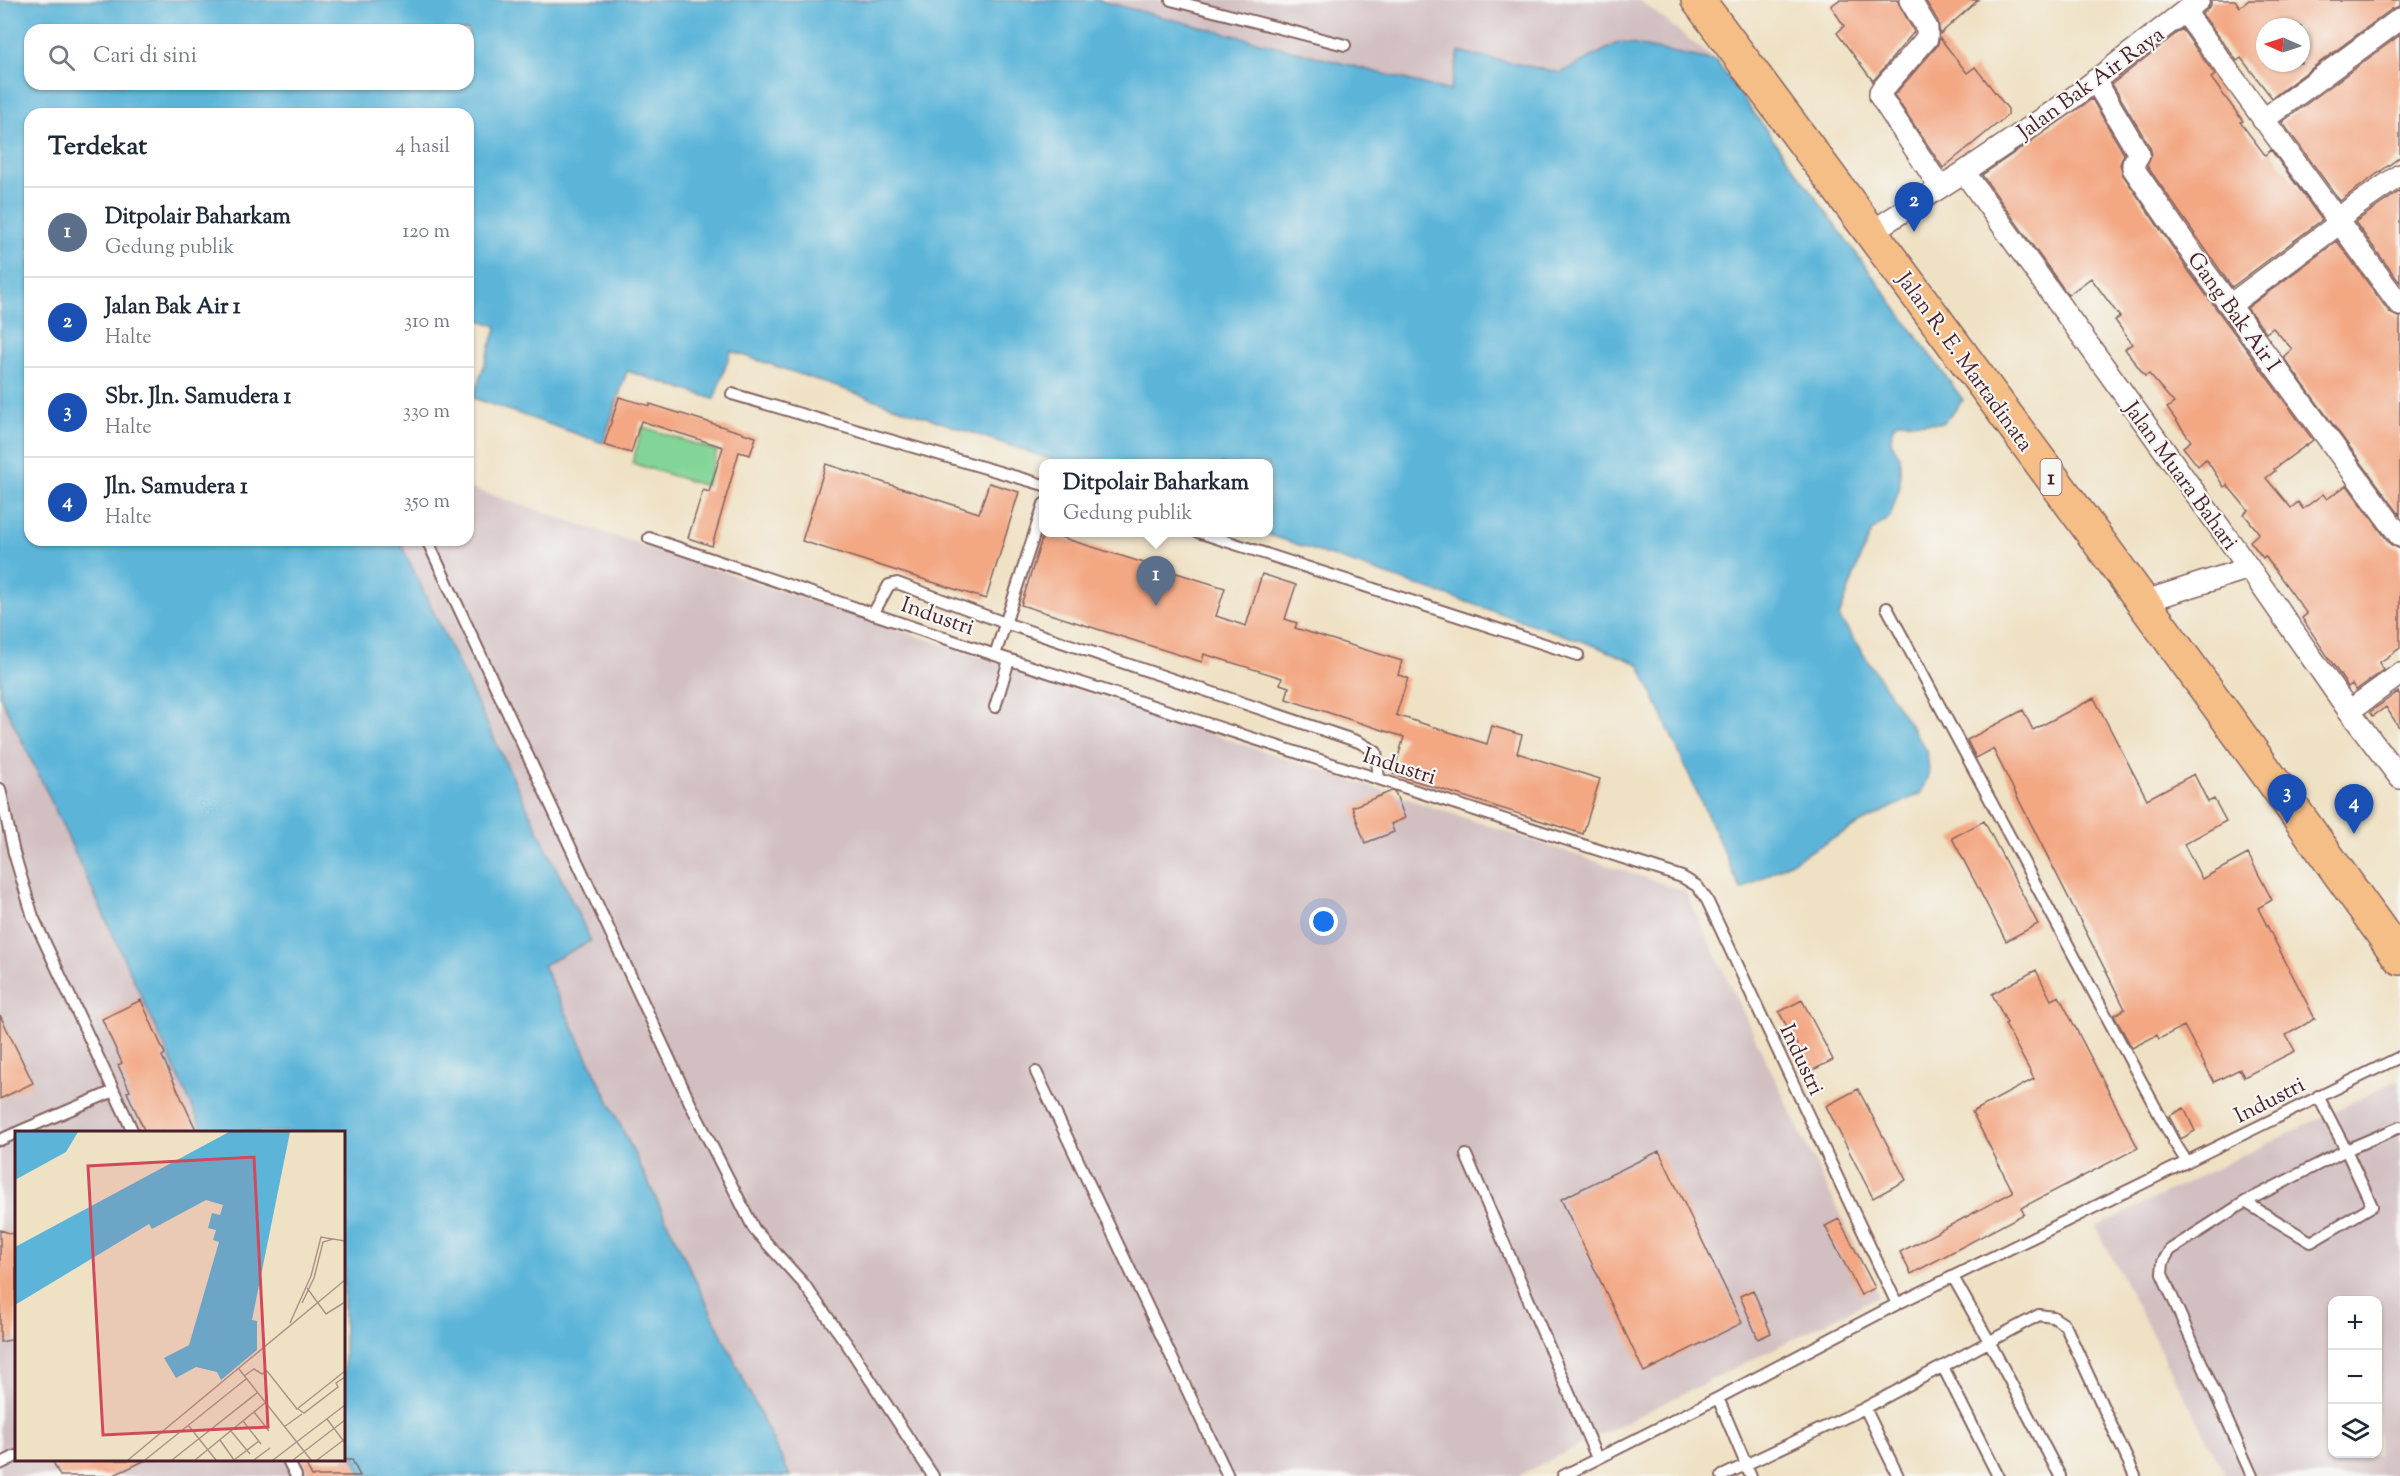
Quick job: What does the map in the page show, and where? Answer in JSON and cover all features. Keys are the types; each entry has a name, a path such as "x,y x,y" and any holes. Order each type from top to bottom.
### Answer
{"highway":[{"name":"Jalan R. E. Martadinata","path":"1698,0 1877,227"},
{"name":"Jalan R. E. Martadinata","path":"1722,0 1877,227 2151,602 2400,958"},
{"name":"Jalan R. E. Martadinata","path":"2151,602 2400,927"}],"street":[{"path":"1910,0 1927,28 1927,38 1880,92 1880,98 1940,187"},
{"name":"Jalan Bak Air Raya","path":"1877,227 2066,103 2192,6 2263,120 2400,305"},
{"path":"2263,120 2400,19"},
{"name":"Gang Bak Air I","path":"2095,80 2139,154 2133,168 2230,305 2400,536"},
{"name":"Jalan Muara Bahari","path":"1964,172 2349,711 2400,778"},
{"path":"2230,305 2400,175"},
{"path":"2151,602 2249,568"},
{"path":"2349,711 2400,674"}],"lane":[{"path":"1171,0 1345,45"},
{"path":"732,394 1039,484"},
{"path":"995,655 1039,519"},
{"path":"1213,537 1578,656"},
{"name":"Industri","path":"649,538 1009,660 1682,877 1697,886 1712,911 1897,1304"},
{"path":"430,546 691,1105 754,1229 803,1283 847,1344 933,1476"},
{"path":"873,614 889,585 897,583 1005,623 1359,742 1377,752 1379,779"},
{"path":"1887,608 2187,1162"},
{"path":"995,707 1009,660"},
{"path":"0,789 14,853 33,916 133,1131"},
{"name":"Industri","path":"1563,1476 1897,1304 2400,1057"},
{"path":"1036,1072 1228,1476"},
{"path":"22,1131 114,1091"},
{"path":"2245,1202 2311,1242 2372,1206 2318,1096"},
{"path":"2252,1476 2162,1274 2163,1262 2170,1250 2245,1202 2346,1150 2400,1127"},
{"path":"0,1140 15,1134"},
{"path":"1466,1155 1597,1458"},
{"path":"1953,1277 2060,1476"},
{"path":"1722,1476 1749,1471 2039,1315 2054,1317 2065,1325 2135,1476"},
{"path":"1943,1367 1998,1476"},
{"path":"1718,1398 1749,1471"},
{"path":"1865,1408 1898,1476"},
{"path":"0,1464 15,1456"},
{"path":"288,1461 296,1476"}],"shaded area":[{"path":"1097,0 1640,0 1716,61 1620,42 1561,73 1459,53 1450,91"},
{"path":"474,489 1685,891 1879,1296 1518,1476 842,1476 840,1473 835,1476 790,1476 543,964 591,941 402,546 474,546"},
{"path":"0,696 46,790 204,1131 15,1131 15,1461 345,1461 345,1437 362,1476 0,1476"},
{"path":"2400,1079 2400,1476 2226,1476 2096,1227"}],"green space":[{"path":"643,427 717,451 706,486 632,463"}],"water":[{"path":"0,0 1097,0 1450,91 1459,52 1561,73 1620,42 1716,61 1963,400 1943,423 1897,422 1892,429 1891,442 1900,457 1900,486 1890,517 1872,531 1839,617 1927,751 1929,772 1921,793 1859,824 1741,890 1639,664 1593,645 1273,536 1273,459 1049,459 731,351 714,399 627,371 603,443 474,398 497,326 474,318 474,108 24,108 24,546 402,546 591,941 543,965 790,1476 362,1476 345,1437 345,1131 204,1131 46,790 0,696"}],"building":[{"path":"1839,0 1897,0 1914,32 1873,81 1837,33 1844,26 1831,6"},
{"path":"1925,0 1978,0 1940,34 1938,21"},
{"path":"2211,0 2235,0 2240,7 2249,0 2400,0 2400,6 2392,9 2310,70 2310,18 2256,18 2256,72 2307,72 2272,98 2241,58 2237,61 2202,14 2211,5"},
{"path":"2182,29 2215,75 2211,78 2243,121 2240,122 2265,155 2271,150 2322,220 2232,287 2147,166 2152,155 2150,147 2112,84"},
{"path":"2400,35 2400,157 2340,201 2282,122"},
{"path":"1940,38 1967,73 1975,67 2008,109 2008,115 1943,168 1894,95 1937,46"},
{"path":"2092,99 2124,154 2120,164 2123,175 2190,273 2313,440 2274,469 2275,471 2266,478 2291,508 2298,502 2303,509 2323,494 2327,499 2347,485 2390,544 2400,549 2400,648 2379,663 2384,670 2356,690 2352,684 2348,687 2302,618 2307,614 2265,556 2263,558 2250,541 2259,533 2244,514 2248,510 2227,485 2224,487 2206,459 2198,466 2183,447 2191,441 2167,408 2174,403 2149,374 2145,376 2125,349 2132,344 2115,320 2120,317 2091,278 2068,295 1982,175"},
{"path":"2400,191 2400,283 2355,222"},
{"path":"2337,241 2390,313 2400,318 2400,515 2283,357 2292,349 2273,328 2266,333 2247,308"},
{"path":"619,397 650,406 650,404 756,437 750,455 739,452 712,546 688,538 703,490 709,492 723,447 641,421 631,453 604,445"},
{"path":"826,464 979,513 989,483 1019,492 986,599 802,541"},
{"path":"1042,537 1060,537 1225,588 1216,616 1246,626 1262,574 1296,585 1285,619 1297,623 1295,628 1402,661 1398,675 1408,678 1396,715 1487,744 1492,726 1522,735 1517,753 1600,779 1583,834 1393,774 1404,737 1286,699 1289,687 1280,684 1282,678 1204,654 1202,662 1021,605"},
{"path":"2398,692 2400,695 2400,729 2386,707 2373,716 2370,712"},
{"path":"2094,698 2147,799 2194,774 2208,802 2214,799 2226,821 2184,844 2202,879 2248,854 2272,900 2258,908 2315,1019 2286,1035 2295,1051 2244,1077 2240,1069 2214,1082 2184,1026 2159,1039 2157,1035 2132,1048 2114,1015 2125,1009 1993,749 1976,758 1967,740 2023,710 2033,730"},
{"path":"1392,791 1395,792 1405,818 1391,824 1394,832 1365,843 1352,807"},
{"path":"1984,821 2038,924 2006,941 1952,838"},
{"path":"2036,970 2051,1000 2059,996 2138,1148 2021,1208 2024,1214 1911,1274 1900,1252 2013,1192 1972,1112 2034,1079 1992,994"},
{"path":"141,1000 165,1054 162,1056 197,1131 145,1131 118,1065 122,1063 102,1019"},
{"path":"1802,1000 1833,1060 1811,1071 1779,1012"},
{"path":"0,1015 33,1083 0,1099"},
{"path":"1858,1089 1906,1180 1873,1198 1826,1106"},
{"path":"2184,1108 2195,1131 2181,1139 2169,1116"},
{"path":"1659,1151 1742,1323 1644,1372 1561,1199"},
{"path":"1839,1219 1875,1288 1861,1295 1825,1226"},
{"path":"0,1230 15,1235 15,1339 0,1342"},
{"path":"1753,1290 1771,1333 1758,1339 1740,1296"},
{"path":"352,1460 360,1476 312,1476 304,1461"},
{"path":"52,1461 144,1461 112,1476 60,1476"}],"place":[{"name":"Jalan Bak Air 1","path":"1914,232"},
{"name":"Ditpolair Baharkam","path":"1156,606"},
{"name":"Sbr. Jln. Samudera 1","path":"2287,824"},
{"name":"Jln. Samudera 1","path":"2354,834"}]}
